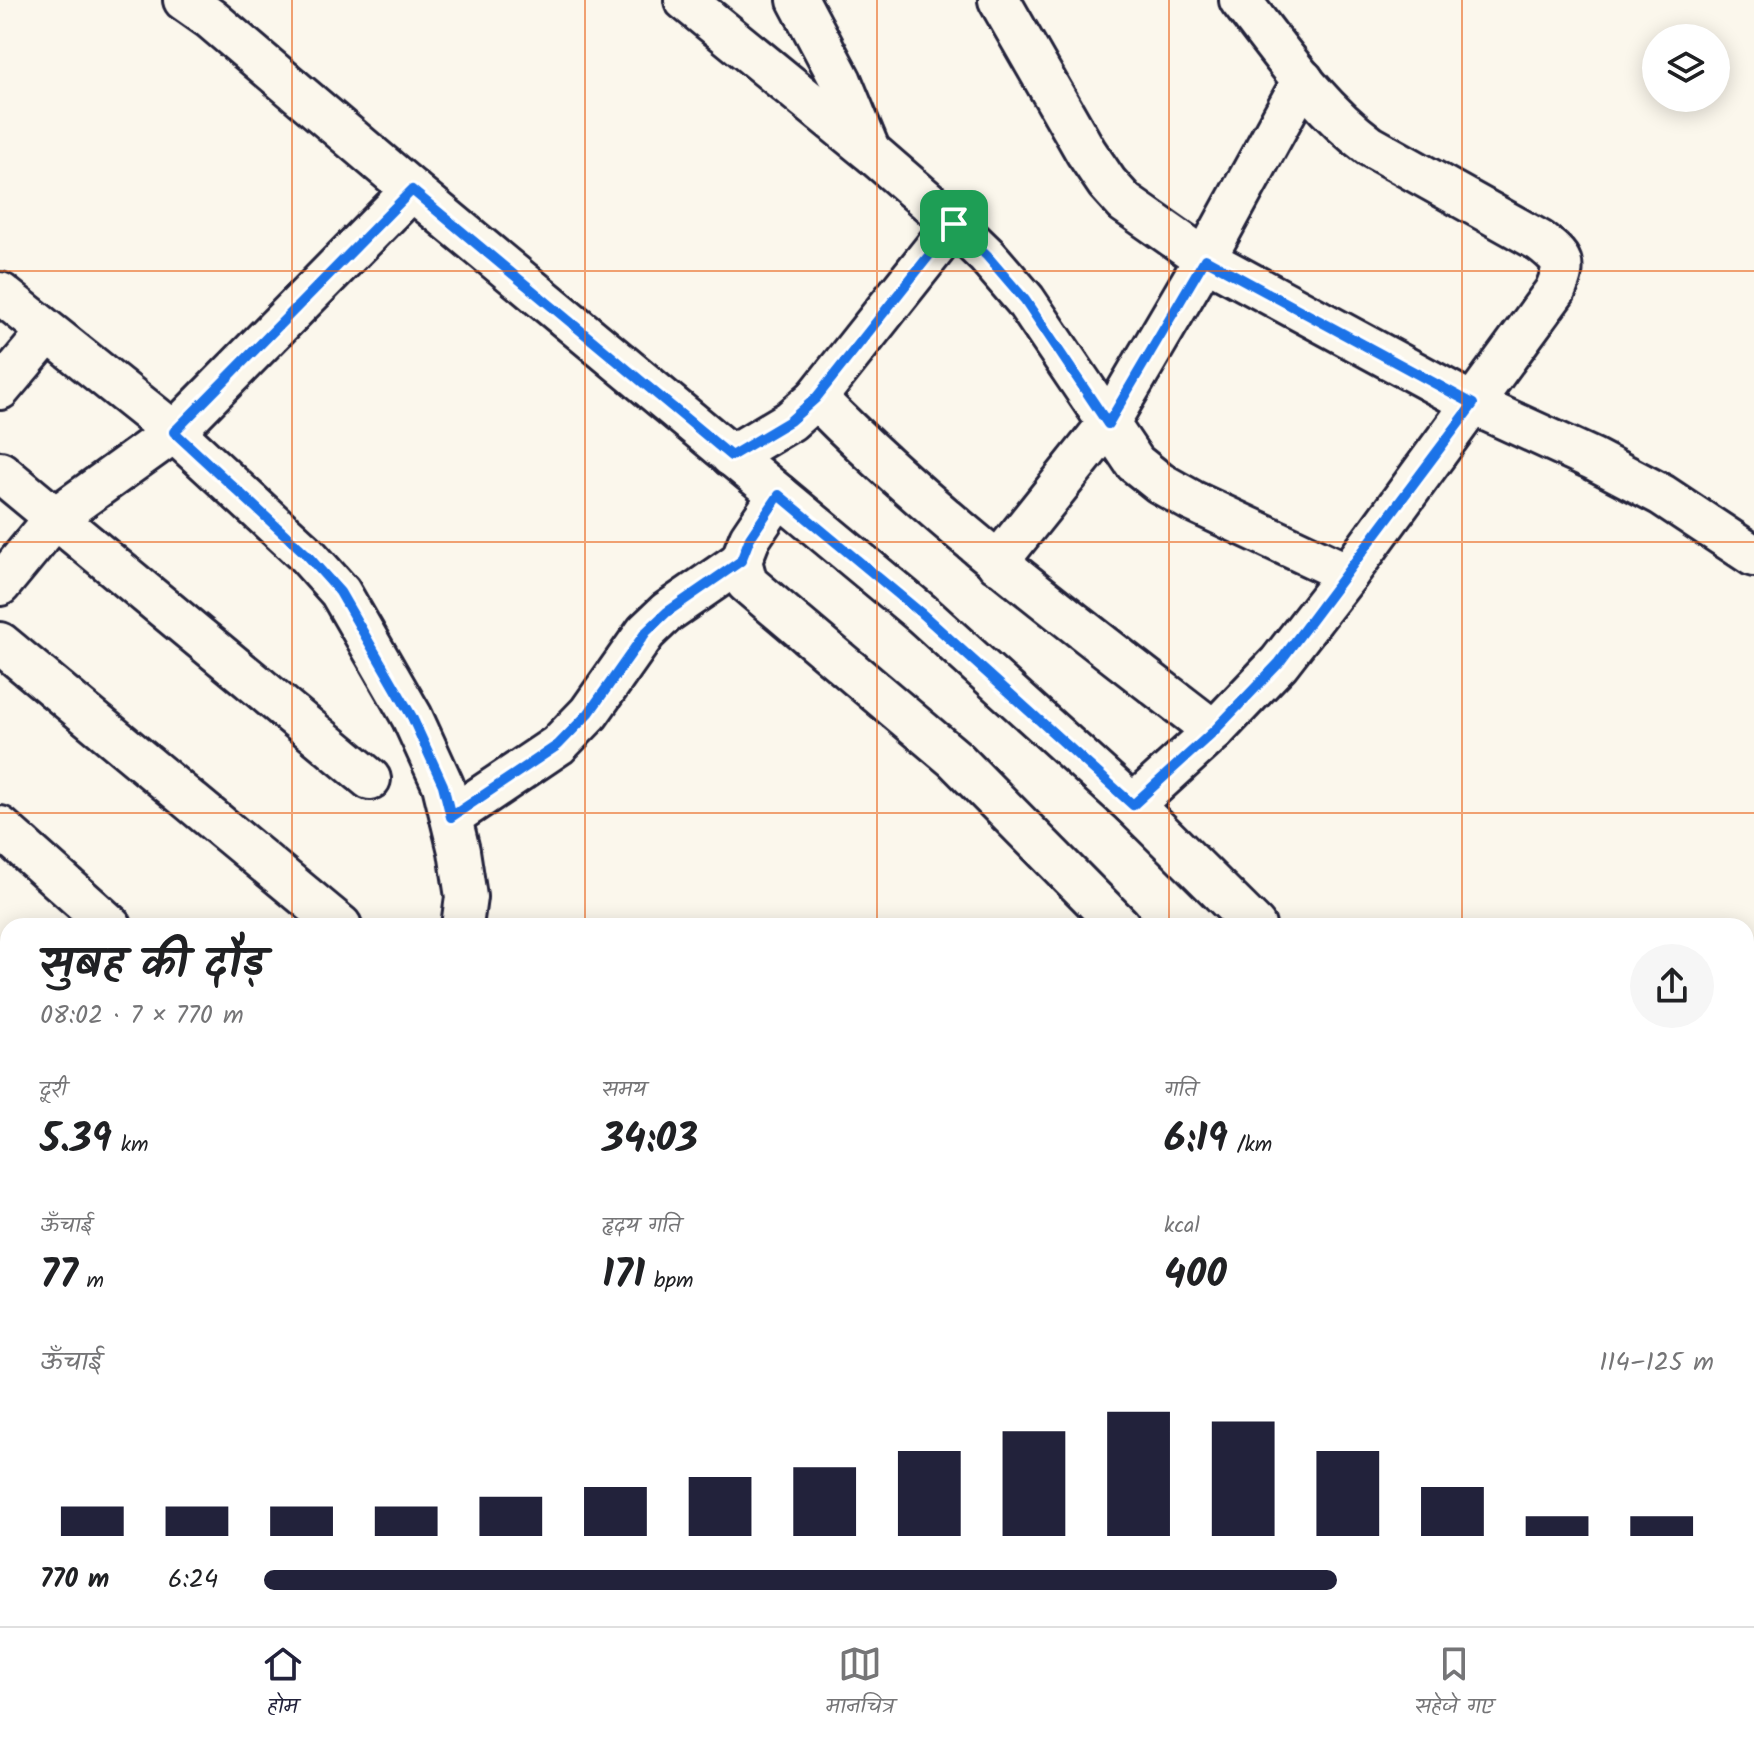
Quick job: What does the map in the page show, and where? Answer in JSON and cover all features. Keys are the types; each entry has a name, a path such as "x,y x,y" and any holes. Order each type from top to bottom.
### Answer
{"street":[{"path":"685,0 871,152 987,256 1025,300 1135,463 1160,483 1348,574"},
{"path":"798,0 841,81 871,152"},
{"path":"999,0 1107,183 1125,203 1205,259 1473,404 1648,488 1754,556"},
{"path":"1133,805 1214,731 1279,663 1473,404 1555,291 1563,273 1560,256 1540,241 1370,146 1344,127 1240,0"},
{"path":"212,6 412,190 921,613 1133,805 1247,918"},
{"path":"997,563 1108,424 1205,259 1303,80"},
{"path":"0,585 56,517 174,432 412,190"},
{"path":"731,456 790,421 816,398 954,224"},
{"path":"0,293 174,432 306,554 340,592 412,717 443,785 466,897 463,918"},
{"path":"0,389 48,332"},
{"path":"816,398 864,446 997,563 1214,731"},
{"path":"0,472 370,779"},
{"path":"451,817 558,745 589,713 646,632 667,612 741,561 750,538 779,495"},
{"path":"741,561 747,583 955,759 1112,918"},
{"path":"0,643 331,918"},
{"path":"0,827 102,918"}],"route":[{"path":"412,190 731,456 790,421 816,398 954,224 1025,300 1108,424 1205,259 1473,404 1279,663 1214,731 1133,805 921,613 779,495 750,538 741,561 667,612 646,632 589,713 558,745 451,817 443,785 412,717 340,592 306,554 174,432 412,190"}]}
